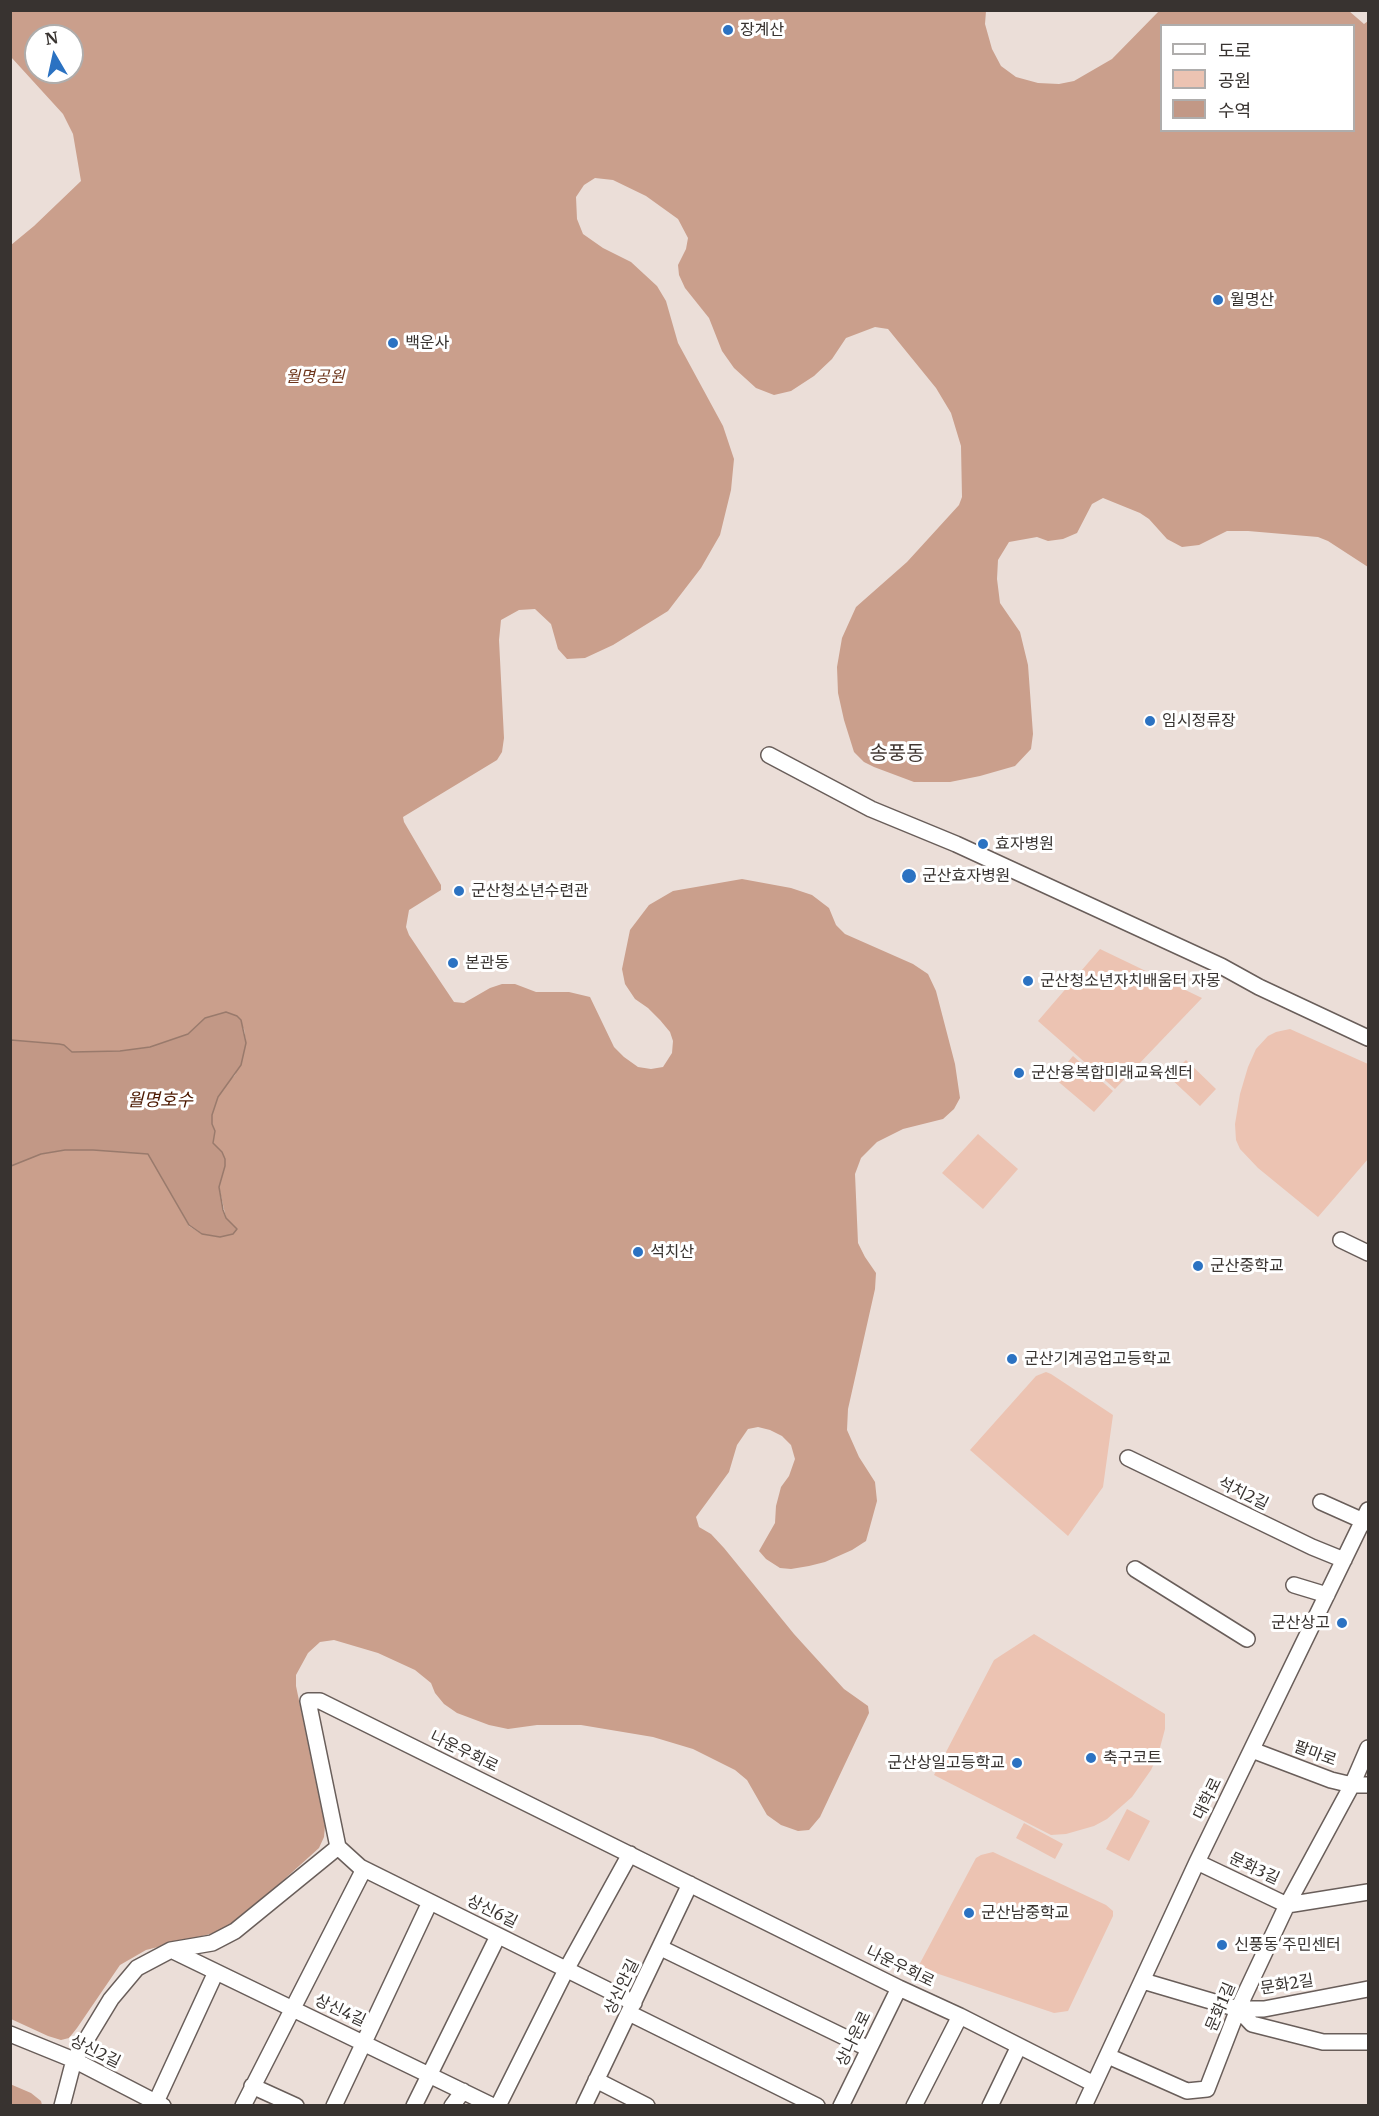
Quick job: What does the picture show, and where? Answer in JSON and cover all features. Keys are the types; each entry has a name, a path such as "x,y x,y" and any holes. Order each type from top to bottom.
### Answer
{"street":[{"path":"769,755 871,809 966,849 1221,966 1259,987 1368,1038"},
{"path":"1341,1240 1368,1253"},
{"name":"석치2길","path":"1128,1458 1312,1547 1344,1560"},
{"path":"1321,1502 1367,1518"},
{"name":"대학로","path":"1084,2106 1197,1862 1344,1560 1367,1518"},
{"path":"1135,1569 1247,1640"},
{"path":"1294,1584 1327,1595"},
{"name":"나운우회로","path":"338,1847 308,1701 320,1701 1094,2084"},
{"name":"문화1길","path":"1108,2056 1187,2091 1207,2089 1238,2010 1287,1905 1352,1785 1368,1748"},
{"name":"팔마로","path":"1252,1750 1331,1780 1352,1785 1368,1785"},
{"path":"62,2106 74,2060 111,1999 137,1968 171,1950 212,1943 236,1931 338,1847"},
{"name":"상신6길","path":"338,1847 364,1869 566,1970 632,2008 817,2106"},
{"path":"495,2106 630,1854"},
{"name":"문화3길","path":"1197,1862 1287,1905 1368,1892"},
{"path":"243,2106 364,1869"},
{"name":"상신안길","path":"584,2106 690,1884"},
{"path":"334,2106 430,1902"},
{"path":"414,2106 498,1936"},
{"path":"661,1948 869,2049"},
{"name":"상신4길","path":"171,1950 495,2106"},
{"path":"160,2104 216,1972"},
{"name":"문화2길","path":"1143,1981 1238,2010 1264,2008 1368,1989"},
{"name":"상나운로","path":"841,2106 899,1988"},
{"path":"1238,2010 1252,2024 1323,2042 1368,2042"},
{"path":"914,2106 960,2016"},
{"name":"상신2길","path":"10,2034 74,2060 160,2104"},
{"path":"990,2106 1019,2046"},
{"path":"596,2080 647,2106"},
{"path":"252,2086 296,2106"},
{"path":"452,2106 463,2091"}],"green space":[{"name":"월명공원","path":"11,11 986,11 985,24 992,49 1001,66 1016,77 1038,83 1059,84 1074,81 1112,59 1159,11 1349,11 1364,24 1368,21 1368,567 1318,537 1227,531 1199,545 1182,547 1167,539 1149,519 1140,513 1103,498 1092,504 1077,533 1063,539 1048,541 1037,537 1009,542 998,560 997,579 1000,603 1020,632 1028,665 1033,734 1031,749 1015,766 980,776 950,782 914,782 864,762 854,752 838,693 837,667 842,638 856,607 907,562 959,505 962,497 961,446 951,413 936,388 888,329 875,327 846,338 832,359 814,376 791,391 774,395 756,388 734,368 722,351 709,318 685,288 679,275 678,265 686,249 688,238 678,219 646,196 613,180 595,178 584,185 576,197 577,219 583,234 603,248 631,262 657,286 666,301 678,343 723,426 734,459 731,490 720,535 701,568 668,611 613,645 585,658 567,659 558,649 551,624 535,609 519,610 501,620 499,640 504,738 502,752 497,760 403,817 441,885 441,890 409,910 406,927 454,1002 464,1003 502,984 515,984 536,992 569,992 590,997 614,1047 638,1067 651,1069 663,1067 672,1053 673,1041 670,1032 660,1020 635,999 625,984 622,969 630,930 649,905 673,891 742,879 791,888 812,895 829,908 836,925 845,934 913,964 928,974 936,991 955,1064 960,1098 954,1109 943,1119 903,1129 877,1142 861,1158 855,1174 858,1243 876,1273 875,1289 848,1409 847,1430 859,1457 875,1482 877,1501 866,1541 825,1562 809,1566 780,1568 766,1559 759,1551 775,1523 776,1506 781,1487 789,1476 795,1459 791,1445 782,1436 758,1427 748,1429 737,1445 729,1472 696,1517 699,1527 711,1534 724,1548 794,1634 844,1689 868,1706 869,1713 820,1817 809,1830 798,1831 781,1825 767,1815 747,1780 735,1770 693,1749 653,1737 581,1725 537,1725 508,1729 489,1725 457,1713 444,1704 435,1693 431,1683 415,1670 378,1653 334,1640 320,1642 308,1653 296,1675 296,1686 325,1826 324,1837 319,1848 249,1911 222,1931 146,1950 120,1965 77,2028 69,2038 61,2040 11,2019 10,1166 41,1154 65,1150 149,1154 189,1226 202,1234 220,1237 226,1218 219,1187 222,1152 213,1143 215,1131 212,1115 218,1097 235,1075 246,1043 244,1029 226,1012 205,1018 188,1034 150,1047 120,1051 72,1052 59,1044 11,1040 11,245 81,181 73,134 63,114 36,84 84,84 84,24 24,24 24,71 11,57"},
{"path":"1100,949 1202,998 1115,1089 1038,1021"},
{"path":"1290,1029 1368,1064 1368,1159 1318,1217 1258,1168 1240,1149 1236,1140 1235,1124 1240,1094 1256,1049 1268,1036"},
{"path":"1073,1056 1113,1091 1094,1112 1054,1078"},
{"path":"1186,1060 1216,1089 1200,1106 1169,1077"},
{"path":"978,1134 1018,1169 983,1209 942,1173"},
{"path":"1046,1372 1113,1415 1103,1487 1068,1536 970,1450 1036,1376"},
{"path":"1034,1634 1165,1714 1165,1729 1158,1755 1151,1770 1132,1797 1107,1819 1094,1826 1066,1834 1051,1835 934,1775 994,1660"},
{"path":"1127,1809 1150,1821 1129,1861 1106,1849"},
{"path":"1024,1823 1063,1844 1055,1859 1016,1838"},
{"path":"993,1852 1106,1905 1113,1911 1113,1916 1068,2011 1054,2013 918,1967 976,1858"},
{"path":"10,2084 31,2093 41,2101 42,2105 11,2105"}],"water":[{"name":"월명호수","path":"226,1012 241,1020 246,1043 241,1065 218,1097 212,1115 215,1131 213,1143 225,1159 219,1187 223,1210 226,1218 237,1229 233,1234 220,1237 202,1234 189,1225 148,1154 65,1150 41,1154 11,1166 11,1040 59,1044 72,1052 120,1051 150,1047 188,1034 205,1018"}],"place":[{"name":"장계산","path":"728,30"},
{"name":"월명산","path":"1218,300"},
{"name":"백운사","path":"393,343"},
{"name":"임시정류장","path":"1150,721"},
{"name":"효자병원","path":"983,844"},
{"name":"군산효자병원","path":"909,876"},
{"name":"군산청소년수련관","path":"459,891"},
{"name":"본관동","path":"453,963"},
{"name":"군산청소년자치배움터 자몽","path":"1028,981"},
{"name":"군산융복합미래교육센터","path":"1019,1073"},
{"name":"석치산","path":"638,1252"},
{"name":"군산중학교","path":"1198,1266"},
{"name":"군산기계공업고등학교","path":"1012,1359"},
{"name":"군산상고","path":"1342,1623"},
{"name":"축구코트","path":"1091,1758"},
{"name":"군산상일고등학교","path":"1017,1763"},
{"name":"군산남중학교","path":"969,1913"},
{"name":"신풍동 주민센터","path":"1222,1945"}],"district":[{"name":"송풍동","path":"897,754"}]}
